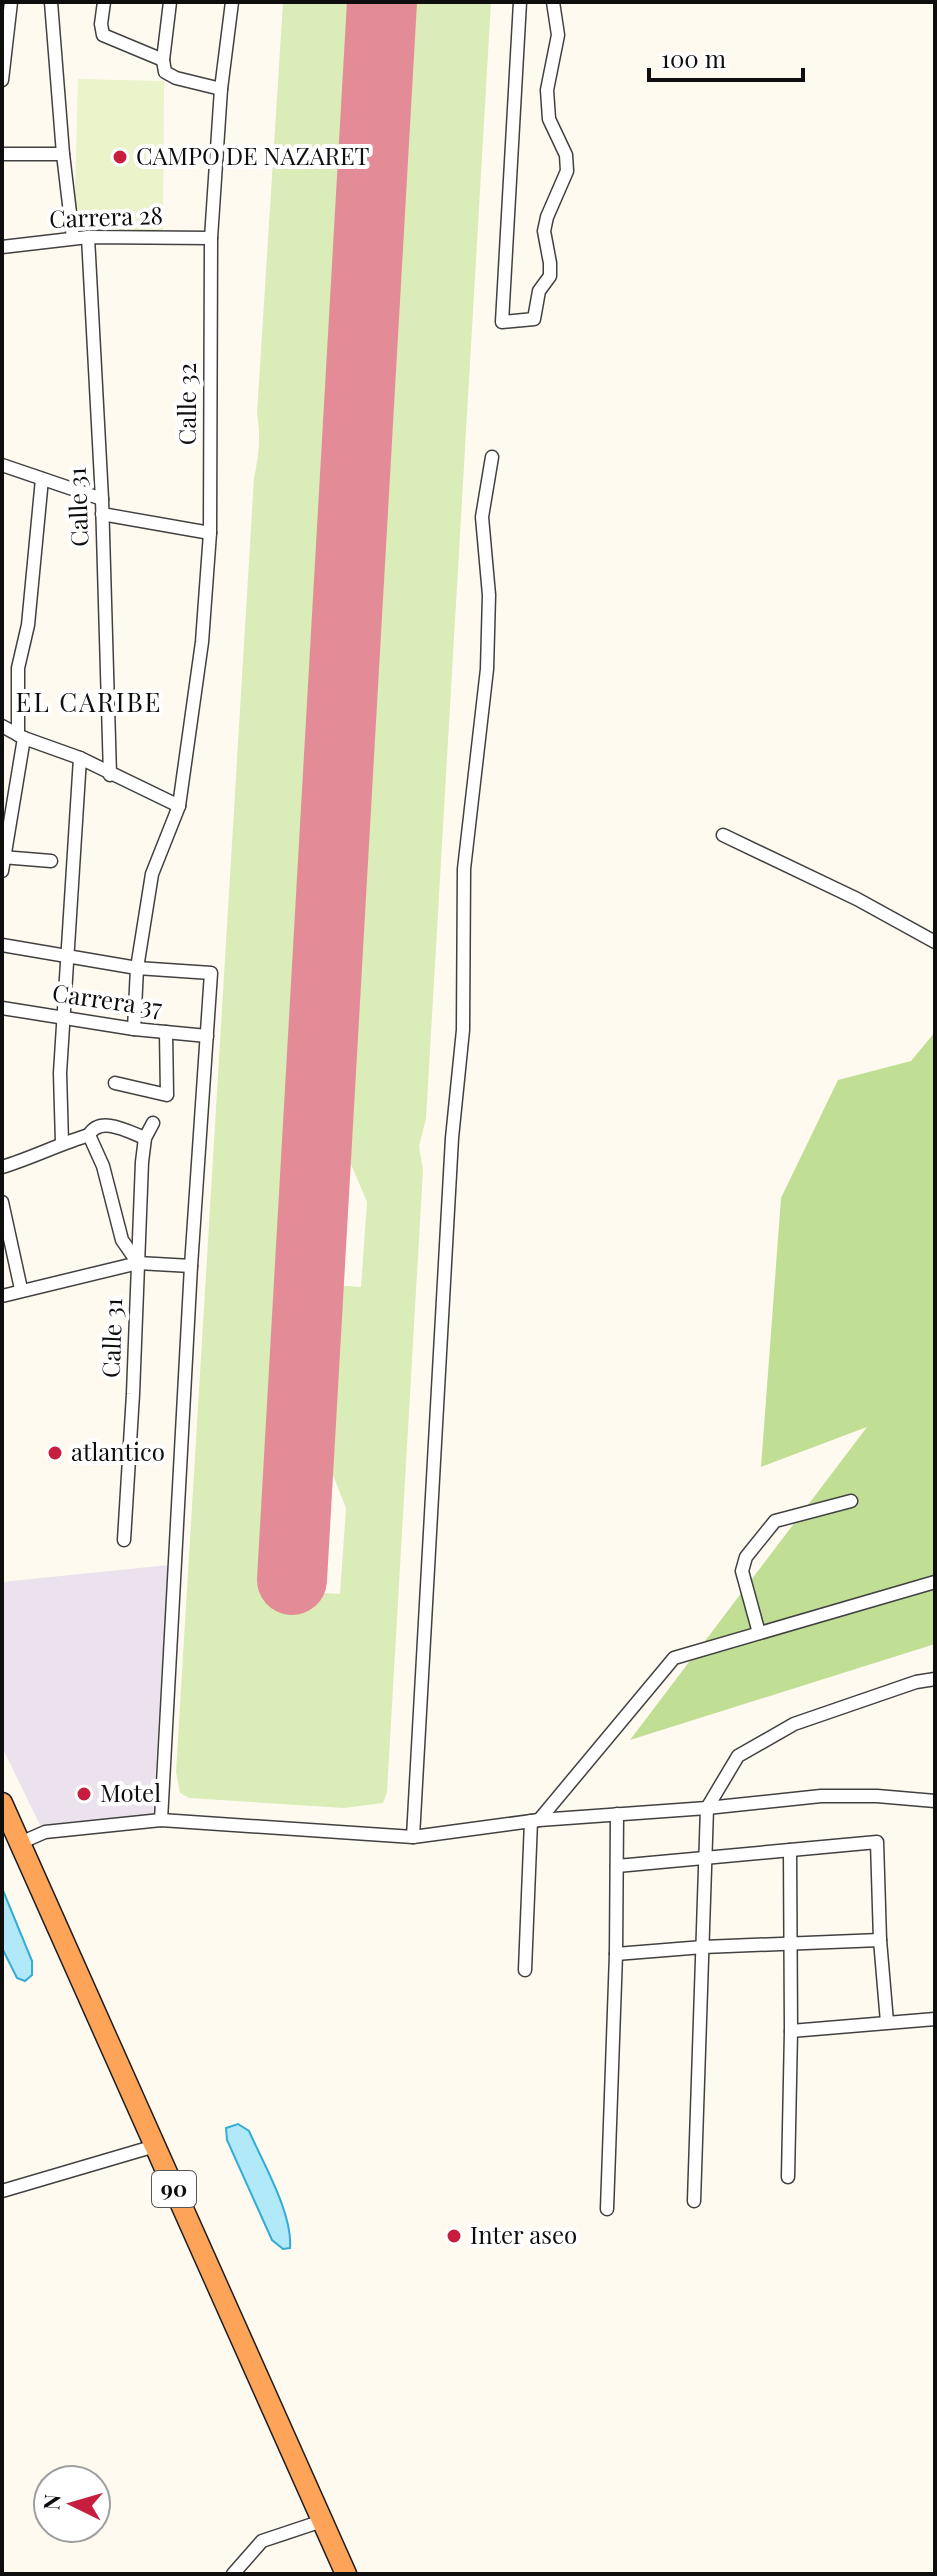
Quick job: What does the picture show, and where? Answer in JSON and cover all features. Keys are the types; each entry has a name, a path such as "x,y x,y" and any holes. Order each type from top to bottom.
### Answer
{"highway":[{"name":"90","path":"2,1803 346,2574"}],"street":[{"path":"2,80 11,2"},
{"path":"51,2 73,238"},
{"path":"104,2 103,35 164,66 176,78 221,89"},
{"path":"164,66 170,2"},
{"name":"Calle 32","path":"134,1029 137,968 152,874 179,806 202,642 210,533 211,238 221,89 232,2"},
{"path":"520,2 502,322 534,319 539,291 550,276 544,231 547,217 567,171 566,155 549,119 547,90 558,35 553,2"},
{"path":"2,154 63,154"},
{"name":"Carrera 28","path":"2,247 88,237 211,238"},
{"name":"Calle 31","path":"88,237 102,499 110,775"},
{"path":"413,1837 452,1138 463,1030 464,869 487,669 489,595 482,517 492,457"},
{"path":"2,465 102,499"},
{"path":"2,871 8,794 21,736 18,668 28,625 42,479"},
{"path":"102,514 210,533"},
{"path":"2,726 80,758 179,806"},
{"path":"62,1143 60,1073 80,758"},
{"path":"723,835 857,899 935,942"},
{"path":"3,857 51,861"},
{"path":"2,945 137,968 211,973 191,1266 161,1820"},
{"name":"Carrera 37","path":"2,1008 134,1029 207,1036"},
{"path":"115,1083 167,1095 166,1032"},
{"name":"Calle 31","path":"124,1540 145,1138 153,1123"},
{"path":"2,1167 39,1156 62,1143 89,1135 99,1126 110,1126 145,1138"},
{"path":"89,1135 103,1166 122,1240 138,1263"},
{"path":"2,1202 21,1289"},
{"path":"2,1296 138,1263 191,1266"},
{"path":"759,1633 742,1571 746,1557 775,1521 851,1501"},
{"path":"525,1970 535,1820 674,1658 935,1582"},
{"path":"694,2201 707,1808 738,1756 794,1724 916,1682 935,1679"},
{"path":"20,1843 45,1832 161,1820 413,1837 535,1820 707,1808 821,1796 877,1796 935,1801"},
{"path":"607,2209 616,1954 617,1814"},
{"path":"617,1866 877,1842 880,1940 887,2022"},
{"path":"788,2177 790,1850"},
{"path":"616,1954 790,1942 880,1940"},
{"path":"791,2031 935,2019"},
{"path":"2,2191 155,2146"},
{"path":"233,2574 262,2541 322,2521"}],"shaded area":[{"path":"168,1565 153,1814 40,1825 2,1747 2,1582"}],"green space":[{"path":"283,2 358,2 266,1589 340,1594 346,1508 321,1445 334,1285 361,1287 367,1202 339,1136 404,2 491,2 426,1119 419,1146 423,1170 387,1792 383,1803 344,1808 189,1798 180,1793 176,1772 254,478 259,446 257,414"},
{"name":"CAMPO DE NAZARET","path":"78,79 164,81 163,232 74,235"},
{"path":"935,1032 935,1644 630,1740 867,1427 761,1467 781,1198 838,1080 911,1061"}],"water":[{"path":"2,1888 32,1961 32,1975 25,1981 17,1978 2,1948"},
{"path":"238,2124 249,2131 276,2189 287,2220 290,2248 283,2249 272,2240 227,2140 226,2128"}],"runway":[{"path":"292,1580 382,2"}],"place":[{"name":"CAMPO DE NAZARET","path":"120,157"},
{"name":"atlantico","path":"55,1453"},
{"name":"Motel","path":"84,1794"},
{"name":"Inter aseo","path":"454,2236"}],"district":[{"name":"EL CARIBE","path":"89,703"}]}
